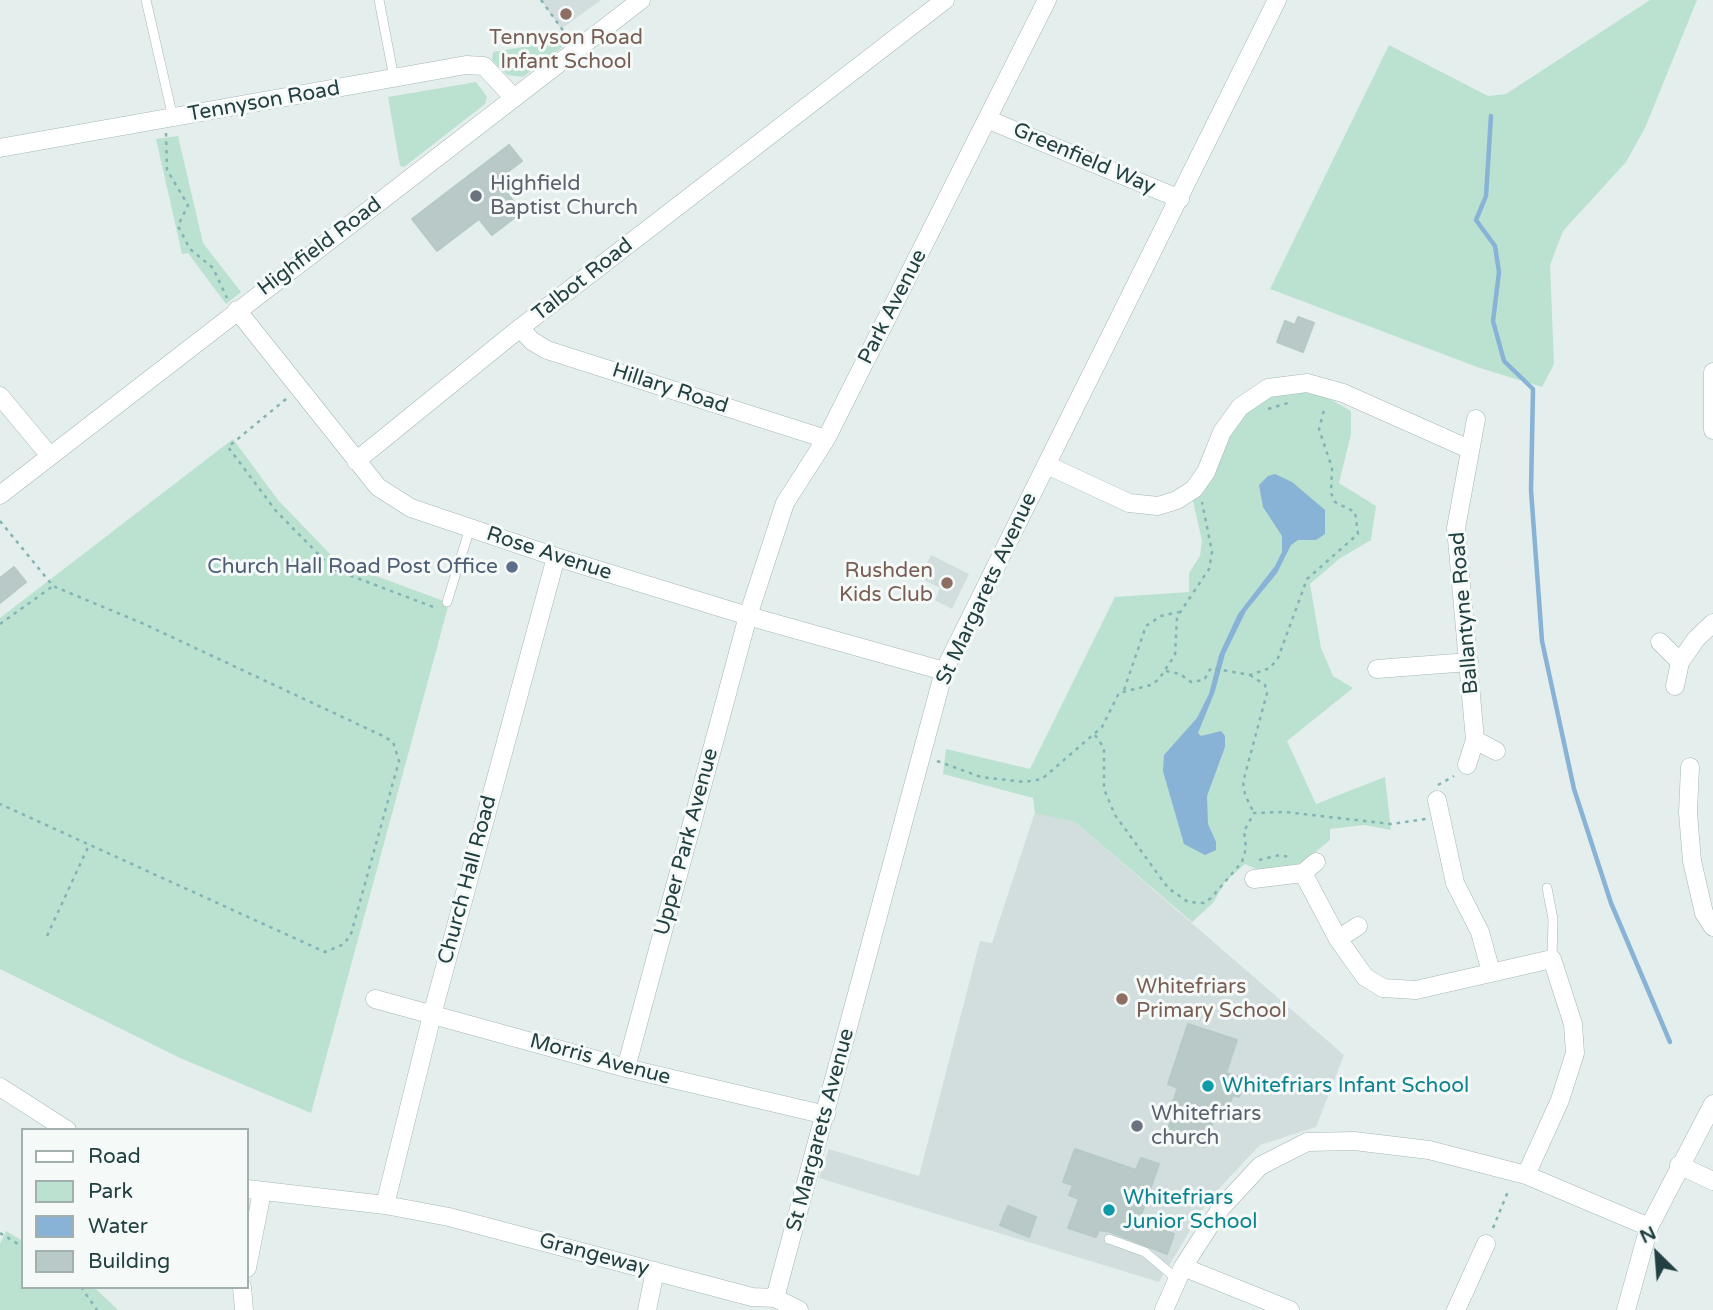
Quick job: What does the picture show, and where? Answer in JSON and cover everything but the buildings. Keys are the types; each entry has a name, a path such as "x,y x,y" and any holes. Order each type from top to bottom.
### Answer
{"street":[{"name":"Highfield Road","path":"0,495 641,0"},
{"name":"Talbot Road","path":"356,461 520,328 945,0"},
{"name":"Park Avenue","path":"748,616 785,503 826,439 989,120 1047,0"},
{"name":"St Margarets Avenue","path":"775,1298 944,671 1277,0"},
{"name":"Tennyson Road","path":"0,148 466,65 484,66 514,98"},
{"name":"Greenfield Way","path":"989,120 1180,199"},
{"name":"Rose Avenue","path":"237,310 378,487 411,508 556,557 748,616 944,671"},
{"name":"Hillary Road","path":"520,328 532,341 547,350 826,439"},
{"path":"1713,372 1713,430"},
{"path":"1047,465 1129,503 1158,506 1177,500 1194,489 1206,472 1222,432 1240,407 1268,388 1307,383 1343,393 1469,449"},
{"path":"0,396 50,456"},
{"name":"Ballantyne Road","path":"1467,765 1475,740 1456,528 1476,419"},
{"name":"Church Hall Road","path":"385,1205 432,1015 556,557"},
{"name":"Upper Park Avenue","path":"626,1068 748,616"},
{"path":"1675,686 1680,662 1696,639 1713,624"},
{"path":"1660,642 1680,662"},
{"path":"1377,669 1469,662"},
{"path":"1475,740 1496,751"},
{"path":"1690,767 1688,813 1692,861 1704,912 1713,927"},
{"path":"1439,809 1455,883 1480,932 1491,972"},
{"path":"1254,879 1310,868 1338,939 1365,976 1383,988 1416,990 1552,960 1573,1024 1575,1053 1560,1100 1520,1174"},
{"path":"1338,939 1358,926"},
{"name":"Morris Avenue","path":"375,999 626,1068 826,1115"},
{"path":"0,1087 63,1128"},
{"path":"1626,1310 1649,1227 1713,1104"},
{"path":"1164,1310 1180,1273 1221,1208 1260,1166 1307,1142 1354,1141 1429,1150 1520,1174 1649,1227"},
{"path":"1679,1165 1713,1181"},
{"path":"248,1257 254,1191"},
{"name":"Grangeway","path":"254,1191 385,1205 449,1217 752,1297 775,1298 799,1310"},
{"path":"1456,1310 1486,1244"},
{"path":"647,1310 655,1271"},
{"path":"1180,1273 1290,1310"},
{"path":"242,1289 244,1310"}],"lane":[{"path":"146,0 168,119"},
{"path":"379,0 394,78"},
{"path":"447,602 470,528"},
{"path":"1547,887 1553,919 1552,960"},
{"path":"1108,1240 1145,1252 1180,1273"}],"path":[{"path":"541,0 578,50"},
{"path":"168,119 167,170 188,205 177,226 190,249 213,268 224,294 237,310"},
{"path":"299,388 228,447 276,511 333,569 440,610 447,602"},
{"path":"1166,671 1180,674 1191,682 1204,680 1211,668 1250,675 1270,668 1278,658 1307,579 1358,534 1355,512 1335,502 1331,493 1332,468 1319,429 1329,395 1343,393"},
{"path":"1259,414 1297,401"},
{"path":"921,756 981,777 1024,782 1042,779 1095,735 1102,727 1119,693 1151,685 1166,671 1175,655 1174,635 1181,612 1209,569 1212,552 1202,502 1194,489"},
{"path":"0,521 53,586 144,624 383,736 393,742 398,752 398,761 351,933 335,950 324,953 0,804"},
{"path":"0,624 53,586"},
{"path":"1124,690 1146,626 1161,615 1181,612"},
{"path":"1250,675 1265,685 1267,693 1243,782 1244,794 1254,813"},
{"path":"1095,735 1106,754 1102,766 1104,789 1110,806 1145,861 1180,898 1204,903 1216,893 1245,856 1244,831 1254,813"},
{"path":"1254,813 1285,812 1391,824 1439,809 1437,786 1467,765"},
{"path":"47,936 89,845"},
{"path":"1486,1244 1520,1174"},
{"path":"0,1233 21,1246"},
{"path":"81,1289 97,1310"}],"shaded area":[{"name":"Tennyson Road Infant School","path":"541,0 601,0 561,29"},
{"name":"Rushden Kids Club","path":"931,555 969,574 952,609 935,600 940,588 920,578"},
{"name":"Whitefriars Primary School","path":"1035,812 1075,822 1344,1055 1316,1127 1260,1145 1209,1199 1159,1282 819,1178 829,1149 919,1176 980,941 992,943"}],"green space":[{"path":"1650,0 1697,0 1645,128 1626,162 1563,231 1550,265 1554,364 1542,387 1480,368 1270,289 1389,45 1488,96 1506,94"},
{"path":"585,30 523,77 507,75 492,60 493,52 547,43"},
{"path":"476,82 487,97 485,104 404,167 400,166 388,97"},
{"path":"178,136 203,243 241,292 226,304 188,253 182,254 156,139"},
{"path":"1300,390 1319,393 1351,411 1351,434 1339,483 1376,506 1371,540 1339,559 1310,584 1321,648 1333,676 1353,688 1287,741 1316,804 1385,777 1391,830 1364,825 1330,829 1330,840 1302,863 1261,871 1245,864 1225,882 1213,903 1192,922 1075,822 1035,813 1033,798 943,774 946,749 1030,769 1115,597 1189,592 1189,573 1200,556 1202,541 1193,501 1229,426 1266,398"},
{"path":"233,439 278,500 331,555 346,565 449,603 311,1113 180,1058 0,969 0,618"},
{"path":"6,1231 21,1240 21,1289 96,1289 118,1310 0,1310 0,1244"}],"water":[{"path":"1275,474 1292,482 1325,510 1325,534 1316,540 1298,540 1291,545 1277,573 1246,611 1225,654 1215,691 1198,733 1201,736 1221,731 1225,736 1225,747 1207,796 1208,824 1216,842 1216,850 1205,855 1184,844 1163,771 1164,755 1197,718 1209,694 1219,655 1238,614 1275,566 1282,552 1282,536 1263,507 1259,485 1268,476"}],"waterway":[{"path":"1491,116 1486,196 1476,220 1495,246 1499,272 1493,321 1504,361 1533,389 1531,490 1542,641 1574,789 1611,903 1670,1042"}],"place":[{"name":"Tennyson Road Infant School","path":"566,14"},
{"name":"Highfield Baptist Church","path":"476,196"},
{"name":"Church Hall Road Post Office","path":"512,567"},
{"name":"Rushden Kids Club","path":"947,583"},
{"name":"Whitefriars Primary School","path":"1122,999"},
{"name":"Whitefriars Infant School","path":"1208,1086"},
{"name":"Whitefriars church","path":"1137,1126"},
{"name":"Whitefriars Junior School","path":"1109,1210"}]}
